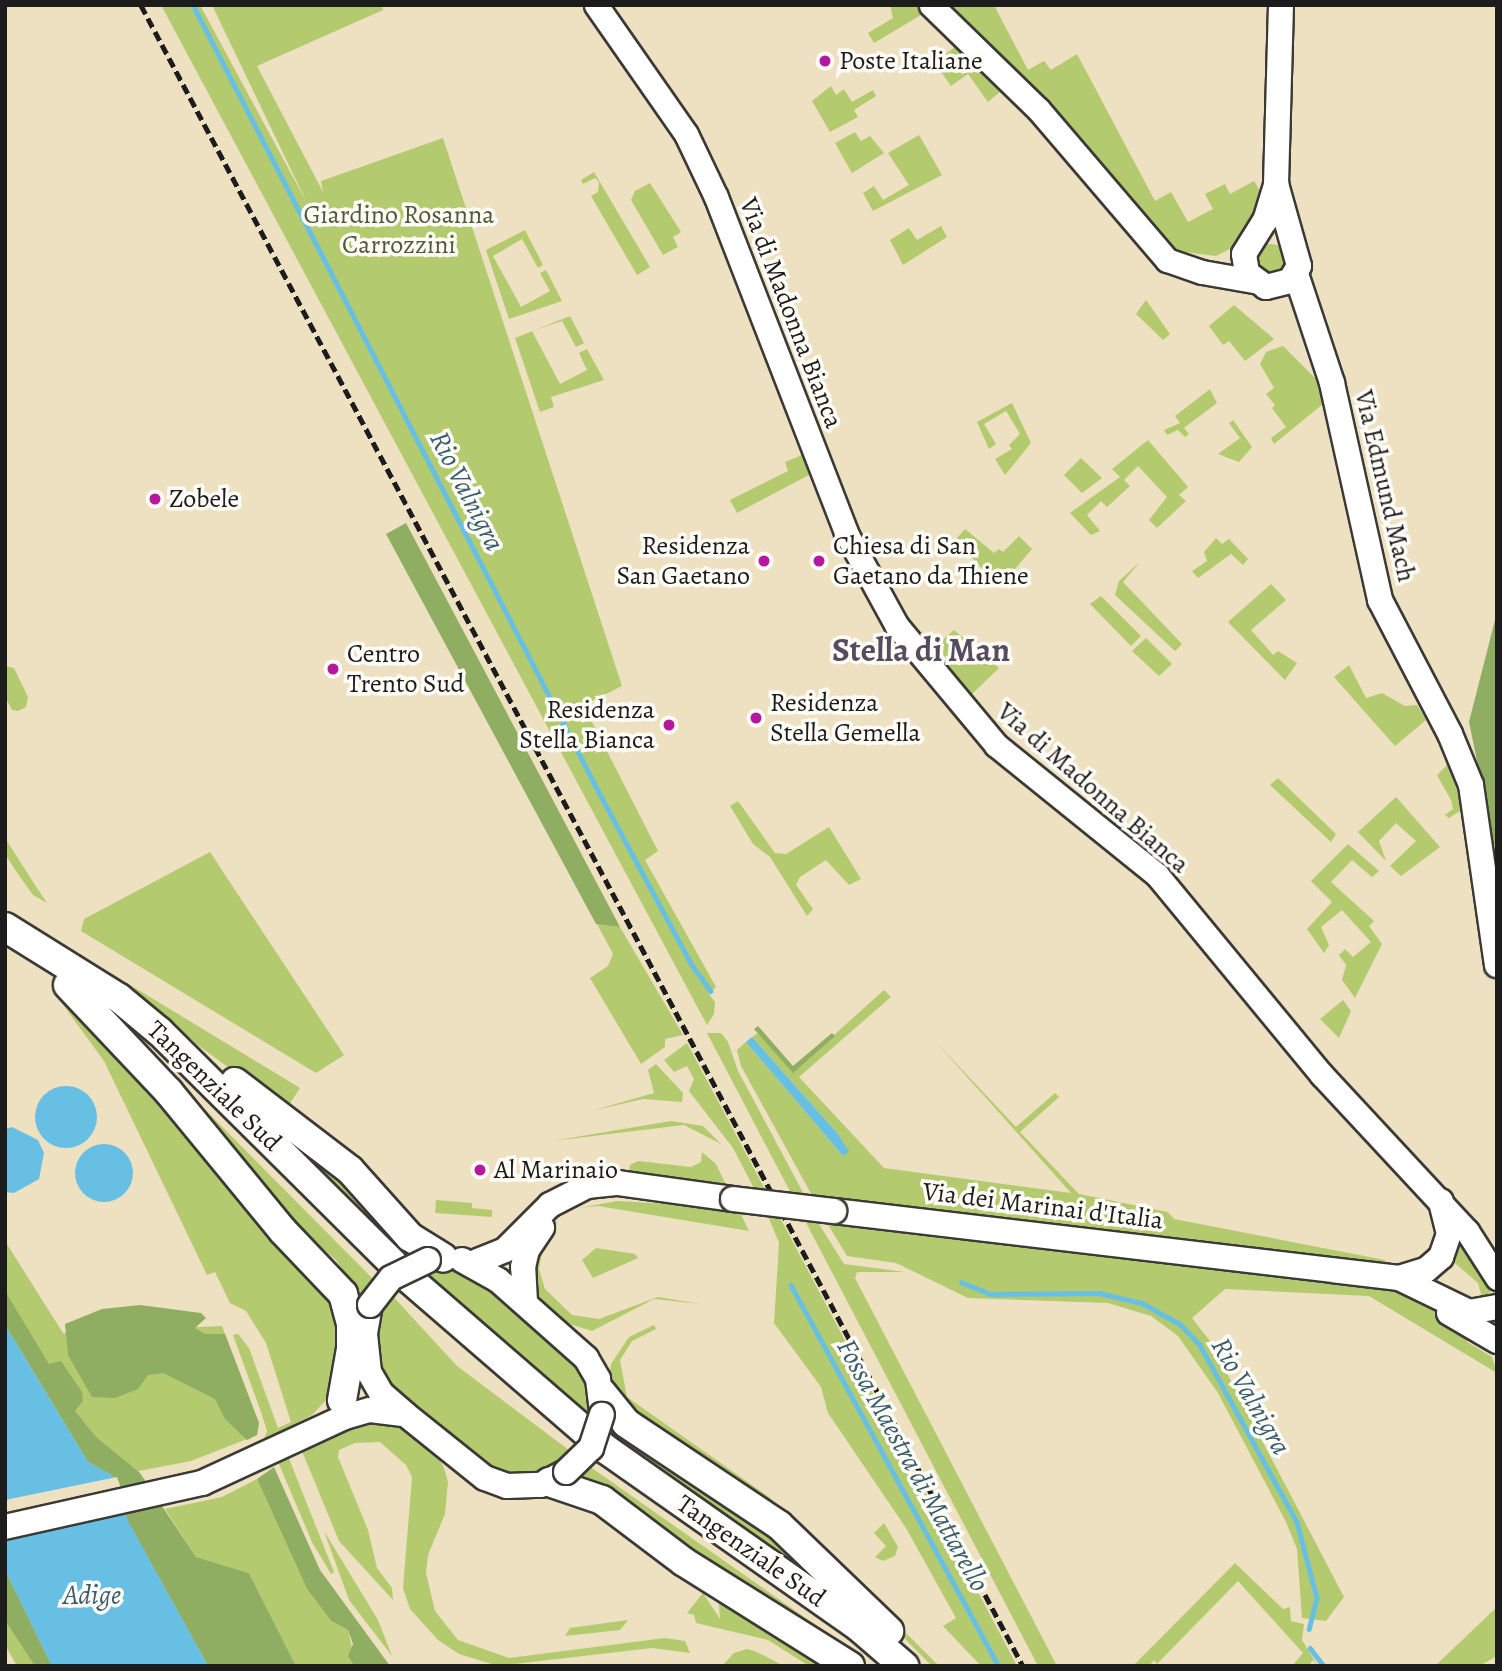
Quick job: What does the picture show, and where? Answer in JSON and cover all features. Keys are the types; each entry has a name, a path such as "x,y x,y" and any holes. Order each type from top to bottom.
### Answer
{"highway":[{"name":"Tangenziale Sud","path":"5,927 119,998 205,1074 407,1277 607,1450 859,1627 904,1666"},
{"name":"Tangenziale Sud","path":"5,945 68,985 187,1078 394,1287 488,1371 597,1460 780,1589 879,1666"},
{"path":"68,985 169,1091 254,1196 331,1278 347,1303 351,1349 342,1399"},
{"path":"119,998 148,1012 350,1170 410,1237 435,1259"},
{"path":"254,1196 346,1282 365,1344"},
{"path":"602,1404 625,1423 779,1525 923,1666"},
{"path":"557,1477 601,1500 684,1562 850,1666"}],"main road":[{"name":"Via di Madonna Bianca","path":"596,5 692,146 716,197 853,548 897,626 996,745 1157,875 1322,1075 1441,1201 1494,1268"},
{"path":"931,5 1038,109 1154,248 1174,264 1263,284 1296,274 1300,257 1276,184 1281,5"},
{"path":"1263,284 1244,264 1276,184"},
{"path":"1202,272 1235,258 1252,240 1272,231 1294,241"},
{"name":"Via Edmund Mach","path":"1296,274 1313,337 1332,383 1380,600 1450,734 1471,785 1497,965"},
{"name":"Via Edmund Mach","path":"1263,284 1313,337"},
{"name":"Via dei Marinai d'Italia","path":"473,1263 505,1250 550,1205 587,1186 618,1184 1391,1278 1469,1312 1497,1307"},
{"name":"Via dei Marinai d'Italia","path":"525,1302 522,1281 527,1250 557,1213 602,1196 694,1195"},
{"path":"1391,1278 1426,1270 1441,1257 1449,1234 1441,1201"},
{"path":"5,1513 185,1474 265,1452 329,1414 342,1399 365,1344 370,1305 391,1278 435,1259 473,1263 525,1302 586,1357 602,1404 591,1448 557,1477 525,1488 485,1478 405,1414 374,1383 365,1344"},
{"name":"Via dei Marinai d'Italia","path":"1391,1278 1497,1340"},
{"path":"5,1527 184,1488 345,1417 370,1410 405,1414"}],"green space":[{"name":"Giardino Rosanna Carrozzini","path":"161,5 200,5 307,203 212,5 382,5 383,10 257,66 323,192 321,181 443,138 622,686 588,703 594,710 589,716 658,851 645,860 716,987 709,994 715,1002 714,1014 707,1025"},
{"path":"890,5 919,5 926,12 874,43 868,33 893,18"},
{"path":"947,5 994,5 1028,70 1044,61 1051,70 1077,54 1155,201 1171,192 1188,222 1213,209 1205,194 1225,184 1230,194 1254,181 1262,194 1253,222 1230,249 1216,256 1169,250"},
{"path":"958,45 999,83 1001,91 988,102 968,74 951,86 934,62"},
{"path":"831,86 836,95 844,89 852,102 873,90 876,96 854,110 858,117 830,132 812,101"},
{"path":"855,132 861,141 870,136 884,153 852,173 835,143"},
{"path":"919,135 942,175 873,211 863,193 874,186 883,200 909,185 888,153"},
{"path":"594,172 650,267 637,275 591,196 598,192 599,182 595,178 583,184 581,180"},
{"path":"650,183 681,232 673,237 678,247 663,255 631,200 635,191"},
{"path":"941,226 947,237 903,265 890,240 909,228 917,240"},
{"path":"525,230 543,265 538,268 522,239 493,256 521,307 550,291 540,273 546,270 562,301 509,319 486,250"},
{"path":"1271,244 1282,248 1286,259 1282,270 1271,274 1260,270 1256,259 1260,248"},
{"path":"1146,300 1170,334 1163,340 1136,314"},
{"path":"1234,305 1274,339 1245,361 1229,341 1223,345 1209,326"},
{"path":"570,316 584,343 576,347 562,321 535,330"},
{"path":"532,331 560,384 587,370 579,353 587,349 604,380 551,397 554,407 540,412 515,338"},
{"path":"1283,346 1315,378 1323,404 1274,444 1271,438 1286,427 1272,408 1275,405 1266,394 1274,388 1260,364 1266,352"},
{"path":"1210,389 1217,403 1184,428 1189,434 1185,437 1178,430 1167,435 1164,430 1180,423 1175,416"},
{"path":"1012,403 1031,443 1005,475 995,459 1012,449 1009,445 1020,434 1006,411 984,424 996,444 989,449 977,422"},
{"path":"1233,420 1252,447 1239,462 1218,454 1240,438 1229,423"},
{"path":"1148,440 1188,487 1179,495 1186,501 1157,528 1149,520 1167,497 1138,466 1124,480 1130,486 1107,507 1101,501 1087,515 1100,531 1091,535 1070,513 1120,477 1112,469"},
{"path":"802,455 809,475 737,513 730,500 788,471 785,462"},
{"path":"1081,458 1102,478 1082,493 1064,475"},
{"path":"406,523 620,927 596,924 386,534"},
{"path":"965,529 994,553 999,549 1003,552 1019,536 1032,549 1004,582 994,573 989,576 955,540"},
{"path":"1216,538 1222,544 1229,539 1248,559 1243,565 1231,554 1198,578 1192,571 1207,561 1204,552"},
{"path":"1140,562 1123,582 1182,644 1175,651 1115,595 1119,581"},
{"path":"1271,584 1286,600 1251,630 1273,655 1278,651 1297,663 1285,680 1228,622"},
{"path":"1101,596 1141,636 1131,646 1090,604"},
{"path":"1497,612 1497,857 1469,722"},
{"path":"954,630 999,668 970,696 934,647"},
{"path":"1146,638 1172,664 1159,676 1132,651"},
{"path":"1349,665 1366,698 1382,693 1405,706 1417,705 1426,720 1395,746 1334,677"},
{"path":"5,666 14,668 28,697 26,707 18,711 12,710 5,697"},
{"path":"1448,764 1463,809 1449,818 1445,815 1453,809 1451,800 1437,775"},
{"path":"1278,778 1336,834 1331,842 1270,785"},
{"path":"1396,797 1440,847 1401,876 1390,866 1416,841 1396,823 1379,841 1386,861 1358,832"},
{"path":"738,801 775,853 786,854 829,827 861,879 849,885 826,860 800,877 796,885 813,909 807,916 770,857 753,844 730,806"},
{"path":"5,838 47,903 33,895 5,854"},
{"path":"1348,844 1379,871 1372,877 1352,860 1331,882 1374,921 1369,926 1382,944 1355,998 1342,980 1346,965 1339,955 1345,949 1353,957 1371,942 1342,910 1321,927 1329,945 1324,953 1307,929 1332,902 1311,881"},
{"path":"210,852 344,1055 316,1073 81,931 84,919"},
{"path":"597,924 620,927 683,1035 665,1039 665,1047 641,1064 590,978 608,966 613,954"},
{"path":"33,926 300,1088 289,1105 353,1158 199,1046 149,1003"},
{"path":"884,990 891,997 799,1077 884,1168 1071,1193 934,1040 1016,1127 1055,1093 1059,1097 1020,1132 1079,1194 1168,1212 1174,1219 1385,1260 1390,1269 815,1201 741,1066 737,1050 746,1042 843,1156 838,1134 752,1037 758,1033 793,1072"},
{"path":"1343,1000 1351,1011 1339,1038 1320,1019"},
{"path":"61,1002 94,1026 342,1310 330,1396 312,1415 263,1441 267,1431 233,1335 238,1334 249,1348 278,1428 291,1422 266,1343 246,1311 230,1303 215,1272 207,1275 104,1061"},
{"path":"758,1026 793,1066 832,1033 835,1036 793,1073 754,1029"},
{"path":"707,1033 721,1033 728,1042 738,1071 807,1200 794,1199"},
{"path":"687,1043 768,1195 757,1194 733,1148 689,1091 694,1079 687,1066 674,1072 664,1060"},
{"path":"656,1064 683,1093 682,1102 643,1099 591,1111 654,1093 648,1070"},
{"path":"161,1065 373,1279 361,1295 336,1260 284,1215"},
{"path":"269,1112 416,1250 401,1256 275,1131"},
{"path":"671,1121 703,1126 721,1144 684,1125 552,1141"},
{"path":"702,1152 716,1164 729,1191 568,1188 603,1171 629,1172 630,1165 638,1161 691,1167 701,1162"},
{"path":"436,1200 472,1203 472,1208 492,1210 492,1217 435,1213"},
{"path":"617,1201 738,1208 749,1231 598,1206 579,1208"},
{"path":"766,1211 777,1212 1017,1666 981,1666 943,1626 956,1618 906,1528 828,1413 821,1387 774,1323 779,1243"},
{"path":"802,1215 814,1216 844,1264 905,1272 857,1272 855,1278 1057,1666 1038,1666"},
{"path":"824,1218 1393,1288 1472,1330 1467,1342 1492,1357 1497,1373 1369,1296 1225,1289 1192,1318 1210,1341 1344,1597 1326,1621 1302,1618 1297,1549 1286,1522 1218,1393 1178,1336 1151,1316 1108,1303 968,1298 896,1263 847,1256"},
{"path":"559,1220 544,1242 539,1269 545,1289 572,1315 599,1319 658,1297 701,1304 654,1299 592,1331 563,1322 539,1299 532,1263 547,1232"},
{"path":"1456,1234 1492,1288 1484,1305 1478,1283 1449,1258"},
{"path":"5,1241 63,1333 222,1326 259,1423 257,1435 191,1461 113,1476 5,1325"},
{"path":"596,1248 635,1254 638,1258 593,1278 582,1260"},
{"path":"442,1267 480,1278 568,1351 590,1385 590,1426 453,1309 422,1270"},
{"path":"5,1291 49,1364 61,1361 82,1392 83,1401 75,1411 96,1437 140,1473 196,1557 249,1573 296,1666 208,1666 127,1520 113,1476 88,1462 5,1325"},
{"path":"389,1292 457,1366 574,1454 547,1473 500,1475 392,1390 373,1355 382,1303"},
{"path":"140,1305 201,1313 206,1318 195,1328 205,1334 225,1334 259,1423 257,1435 247,1440 225,1419 215,1399 163,1373 148,1375 138,1389 115,1398 92,1397 68,1355 65,1324 102,1309"},
{"path":"654,1325 656,1329 632,1341 620,1360 627,1397 769,1497 939,1666 932,1666 822,1556 631,1419 609,1381 611,1364 629,1337"},
{"path":"351,1420 397,1422 437,1455 444,1468 448,1482 445,1514 428,1555 426,1573 435,1611 458,1640 509,1658 665,1638 685,1641 690,1653 652,1648 498,1666 459,1654 438,1640 410,1609 403,1588 412,1477 406,1465 380,1442 355,1443 339,1450 338,1457 368,1530 377,1568 392,1588 393,1600 339,1541 302,1451 288,1456 334,1572 331,1574 312,1542 276,1457"},
{"path":"610,1423 711,1485 872,1623 606,1437"},
{"path":"589,1466 817,1626 862,1665 572,1480"},
{"path":"274,1467 320,1570 390,1666 353,1664 348,1656 353,1644 348,1630 331,1621 307,1589 257,1479"},
{"path":"257,1479 307,1589 331,1621 348,1630 356,1666 296,1666 249,1573 196,1557 165,1509 222,1497"},
{"path":"884,1523 898,1547 895,1556 883,1561 875,1557 886,1546 874,1533"},
{"path":"324,1531 378,1620 392,1656 349,1600"},
{"path":"1235,1563 1283,1609 1290,1607 1291,1621 1304,1624 1302,1640 1318,1666 1313,1660 1308,1666 1292,1666 1303,1653 1238,1581 1157,1664 1154,1660 1149,1666 1133,1666"},
{"path":"5,1570 52,1666 17,1666 5,1645"},
{"path":"5,1570 52,1666 35,1666 5,1620"},
{"path":"718,1590 840,1666 809,1666 768,1640 696,1623 694,1615 687,1613 703,1593 720,1619"},
{"path":"1497,1607 1497,1656 1479,1666 1435,1666"},
{"path":"628,1620 620,1630 565,1636 570,1628"},
{"path":"747,1649 784,1666 722,1666 734,1653"}],"water":[{"path":"752,1037 838,1134 849,1152 843,1156 746,1042"},
{"path":"60,1086 72,1086 88,1095 95,1105 95,1129 88,1139 72,1148 60,1148 49,1143 40,1134 35,1123 35,1111 40,1100 49,1091"},
{"path":"12,1127 38,1140 44,1153 39,1179 14,1193 5,1192 5,1129"},
{"path":"104,1144 115,1146 128,1157 133,1173 131,1184 120,1197 104,1202 93,1200 80,1189 75,1173 77,1162 88,1149"},
{"name":"Adige","path":"5,1325 88,1462 113,1476 128,1521 208,1666 52,1666 5,1570"}],"pier":[{"path":"117,1477 130,1513 5,1539 5,1500"}],"waterway":[{"name":"Rio Valnigra","path":"193,5 601,796 692,965 711,991"},
{"name":"Rio Valnigra","path":"961,1282 990,1294 1099,1293 1142,1303 1180,1324 1200,1345 1297,1522 1317,1598 1309,1629"},
{"name":"Fossa Maestra di Mattarello","path":"791,1285 999,1666"},
{"name":"Rio Valnigra","path":"1310,1648 1324,1666"}],"railway":[{"path":"141,5 1023,1666"}],"place":[{"name":"Poste Italiane","path":"825,61"},
{"name":"Zobele","path":"155,499"},
{"name":"Residenza San Gaetano","path":"764,561"},
{"name":"Chiesa di San Gaetano da Thiene","path":"819,561"},
{"name":"Centro Trento Sud","path":"333,669"},
{"name":"Residenza Stella Gemella","path":"756,718"},
{"name":"Residenza Stella Bianca","path":"669,725"},
{"name":"Al Marinaio","path":"480,1170"}],"district":[{"name":"Stella di Man","path":"921,650"}]}
